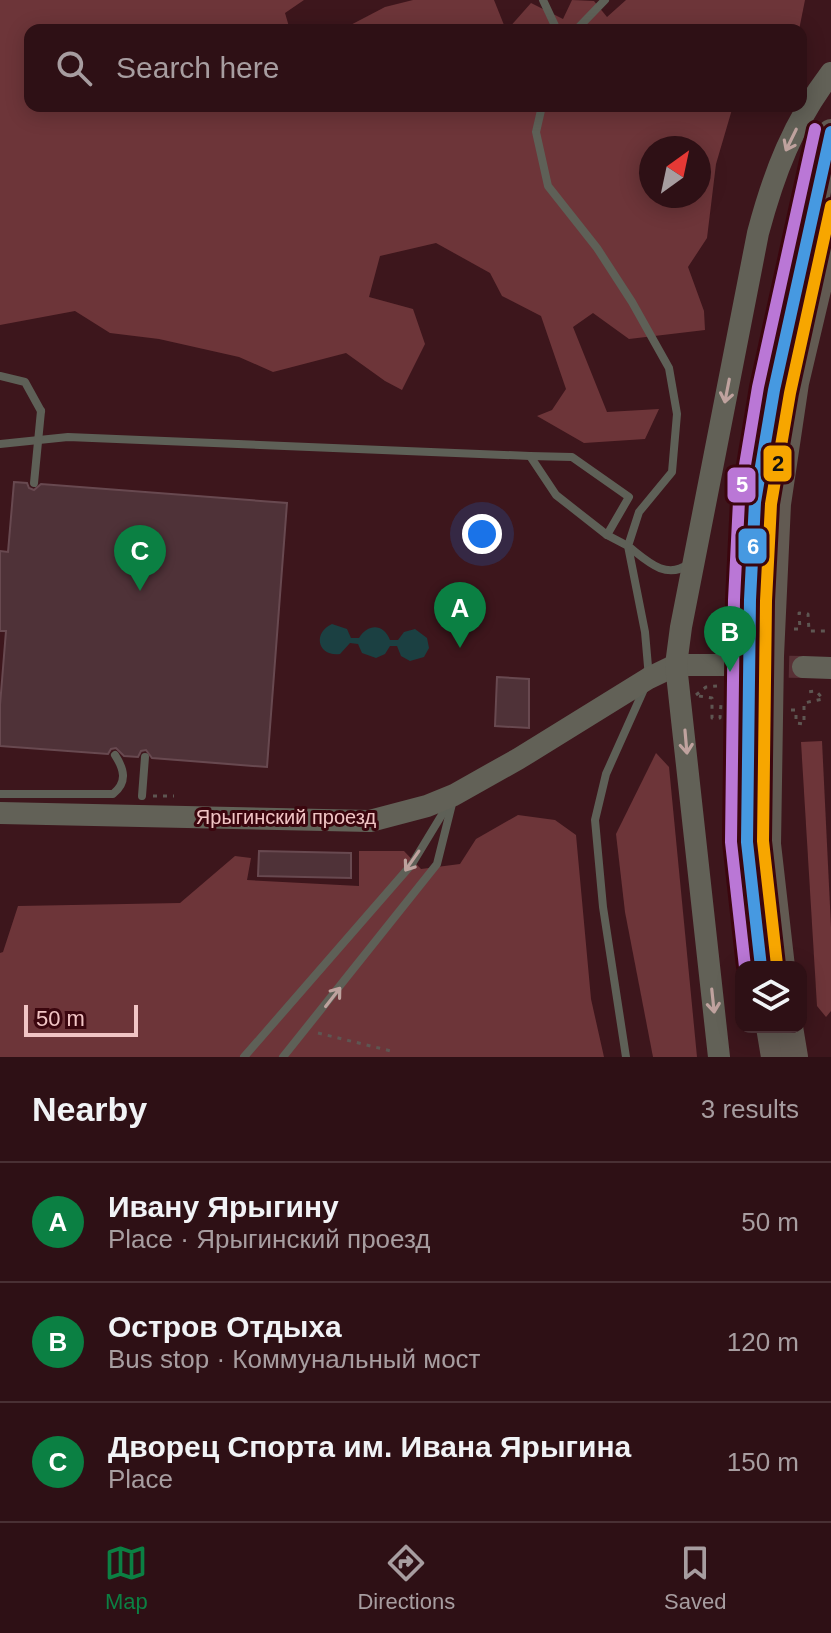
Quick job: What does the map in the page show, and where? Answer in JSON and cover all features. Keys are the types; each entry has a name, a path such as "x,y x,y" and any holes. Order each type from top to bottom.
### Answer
{"highway":[{"path":"760,961 747,842 750,600 755,502 777,375 831,132"},
{"path":"781,961 768,844 771,656 778,504 796,383 831,235"},
{"path":"770,1033 774,1057"},
{"path":"791,1033 795,1057"}],"main road":[{"path":"807,108 831,73"},
{"path":"719,1057 676,665 758,233 772,179 805,112"},
{"path":"676,665 720,676"},
{"name":"Ярыгинский проезд","path":"0,813 370,821 427,806 454,795 649,678 676,665"},
{"path":"803,667 831,668"}],"lane":[{"path":"543,0 554,24"},
{"path":"582,24 605,0"},
{"path":"541,112 536,132 548,186 597,248 632,302 669,368 677,414 672,472 639,512 628,546 645,632 649,678 606,774 595,820 603,907 626,1057"},
{"path":"0,376 25,382 41,411 34,483"},
{"path":"0,444 68,437 572,457 629,497 607,535"},
{"path":"530,456 556,495 654,567 681,570 695,558"},
{"path":"0,794 113,794 123,780 123,768 115,755"},
{"path":"142,796 145,757"},
{"path":"283,1057 437,864 454,795"},
{"path":"244,1057 412,864 454,795"}],"path":[{"path":"791,629 800,629 799,613 808,614 809,631 825,631"},
{"path":"707,630 716,630 718,615 725,616 724,629 731,630"},
{"path":"720,676 694,696 712,698 712,718 720,718 721,704 729,704"},
{"path":"796,710 796,723 804,724 804,703 823,699 816,691 807,692"},
{"path":"142,796 174,796"},
{"path":"307,1030 391,1051"}],"shaded area":[{"path":"0,0 304,0 285,13 288,24 24,24 24,112 731,112 716,164 711,205 711,136 639,136 639,208 711,208 707,238 688,267 704,311 705,330 629,339 593,313 573,327 607,412 659,409 645,439 584,443 537,416 552,410 566,389 541,316 502,296 490,273 436,243 380,256 369,297 413,309 425,344 402,390 346,353 273,372 239,357 159,339 110,333 75,311 0,325"},
{"path":"413,0 494,0 504,24 352,24 385,7"},
{"path":"572,0 594,1 607,17 626,0 805,0 800,24 512,24 531,3 563,19"},
{"path":"822,741 831,927 831,1011 826,1017 817,1006 801,742"},
{"path":"656,753 669,767 697,1057 653,1057 625,912 616,834"},
{"path":"518,815 555,820 576,835 591,999 604,1057 0,1057 0,953 3,952 18,906 180,903 235,856 251,858 247,880 359,886 359,851 404,851 421,869 460,864 476,839"}],"water":[{"path":"332,624 347,629 351,638 359,638 376,627 384,631 390,640 398,640 404,632 415,629 427,638 429,648 424,657 410,661 401,656 397,646 390,646 385,654 376,658 362,653 358,644 350,643 340,654 333,654 320,644 322,633"}],"building":[{"path":"14,482 27,483 34,490 41,484 287,503 267,767 152,758 146,750 141,751 138,757 124,756 116,748 108,754 0,746 6,631 0,631 0,551 8,552"},
{"path":"497,677 529,679 529,728 495,726"},
{"path":"259,851 351,853 351,878 258,876"}],"tunnel":[{"path":"723,665 803,667"}],"transit line":[{"name":"5","path":"744,961 731,842 734,600 739,501 758,387 815,129"},
{"name":"6","path":"760,961 747,842 750,600 755,502 774,390 831,132"},
{"name":"2","path":"777,961 763,841 766,601 771,504 790,393 831,206"}],"place":[{"name":"Дворец Спорта им. Ивана Ярыгина","path":"140,591"},
{"name":"Ивану Ярыгину","path":"460,648"},
{"name":"Остров Отдыха","path":"730,672"}]}
